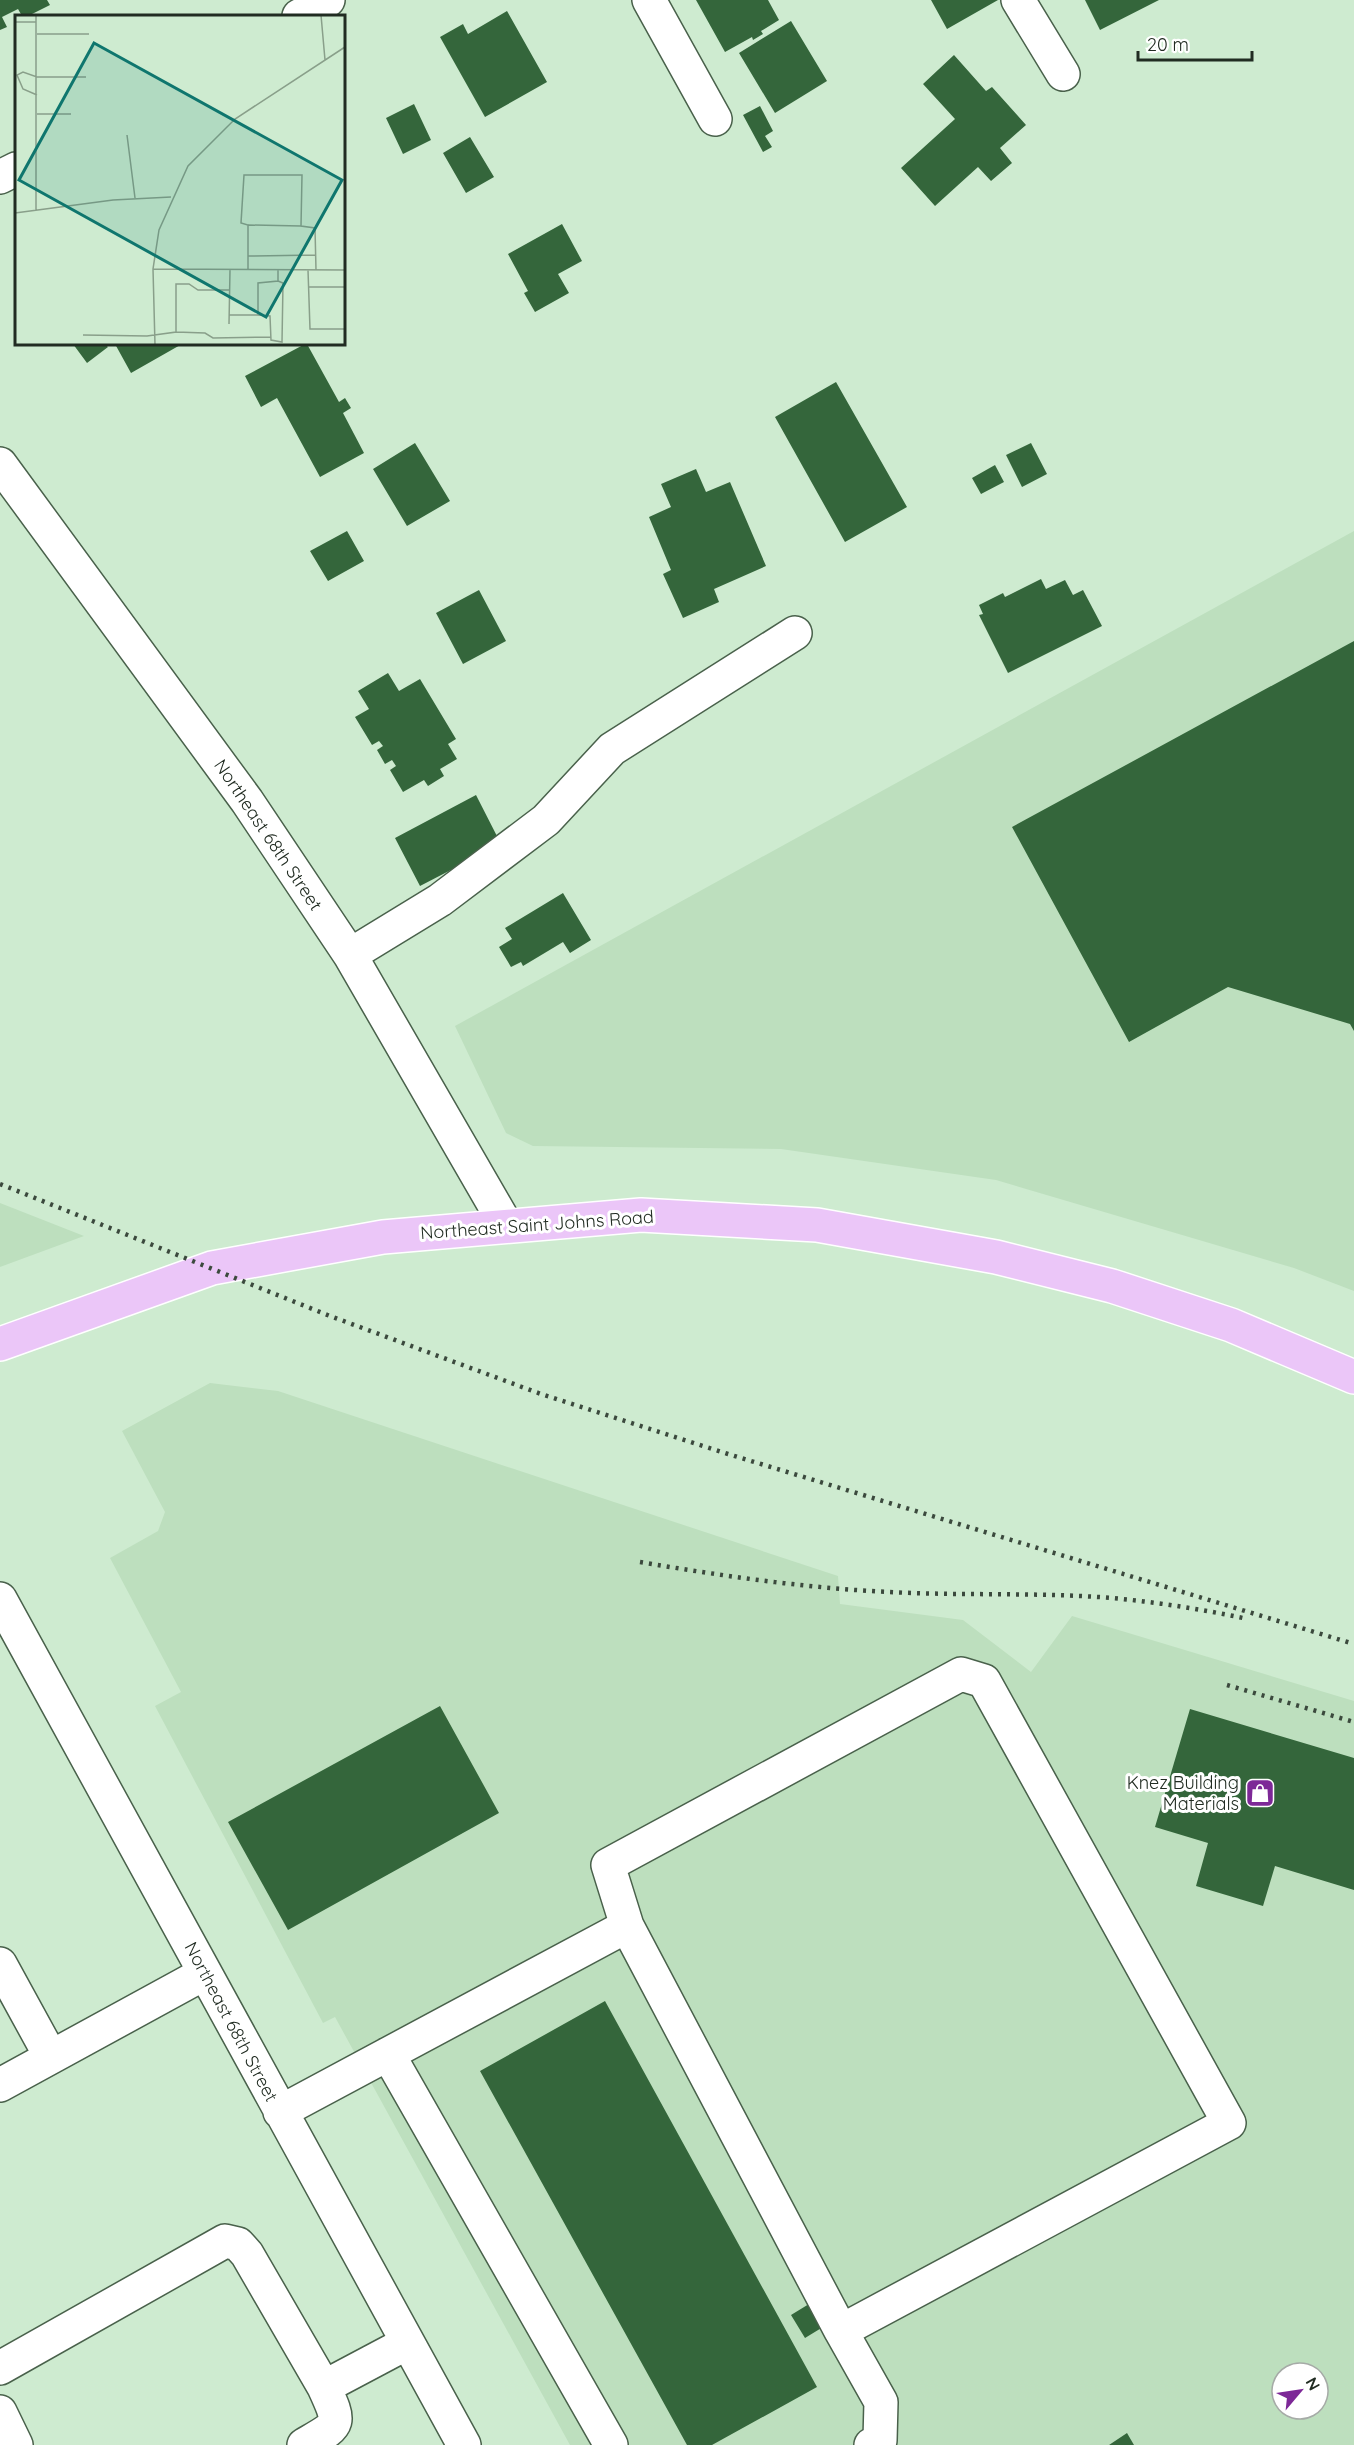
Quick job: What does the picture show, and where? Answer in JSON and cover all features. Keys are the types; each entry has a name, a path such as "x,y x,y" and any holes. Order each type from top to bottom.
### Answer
{"main road":[{"name":"Northeast Saint Johns Road","path":"0,1344 212,1268 382,1237 641,1215 817,1225 996,1257 1112,1286 1231,1325 1354,1377"}],"street":[{"path":"301,15 328,0"},
{"path":"648,0 715,119"},
{"path":"1018,0 1063,74"},
{"path":"0,177 15,170"},
{"name":"Northeast 68th Street","path":"0,464 248,801 350,955 506,1225"},
{"path":"350,955 440,900 546,820 612,749 795,633"},
{"name":"Northeast 68th Street","path":"0,1599 279,2112 464,2445"},
{"path":"841,2331 1228,2123 984,1682 960,1674 608,1865 627,1926 841,2331 881,2402 879,2440 871,2445"},
{"path":"279,2112 627,1926"},
{"path":"0,1964 51,2057"},
{"path":"0,2085 205,1973"},
{"path":"388,2054 611,2445"},
{"path":"0,2368 225,2241 238,2244 247,2254 324,2387 336,2413 335,2423 328,2431 304,2445"},
{"path":"324,2387 407,2343"},
{"path":"0,2412 16,2445"}],"shaded area":[{"path":"1354,531 1354,1291 1294,1268 996,1180 781,1149 533,1146 506,1133 455,1026"},
{"path":"0,1203 84,1236 0,1267"},
{"path":"210,1383 278,1391 838,1576 840,1604 963,1620 1031,1672 1072,1616 1354,1701 1354,2445 570,2445 335,2017 323,2023 155,1706 181,1692 110,1558 158,1531 165,1512 122,1431"}],"building":[{"path":"0,0 47,0 50,5 30,15 21,15 18,9 2,17 7,27 0,30"},
{"path":"696,0 768,0 779,20 761,31 763,34 753,40 752,37 725,52"},
{"path":"931,0 998,0 947,29"},
{"path":"1085,0 1159,0 1100,30"},
{"path":"507,11 547,82 485,117 440,37 463,24 468,34"},
{"path":"791,21 827,81 775,113 739,53"},
{"path":"954,55 986,91 992,87 1026,125 1000,148 1012,163 991,181 978,167 935,206 901,168 955,119 923,84"},
{"path":"414,104 431,140 403,154 386,118"},
{"path":"760,106 773,131 765,136 772,147 763,152 743,115"},
{"path":"470,137 494,177 466,193 443,153"},
{"path":"562,224 582,261 558,274 569,293 535,312 524,293 528,291 508,254"},
{"path":"74,345 106,345 108,347 87,363"},
{"path":"116,345 180,345 131,373"},
{"path":"303,345 308,345 339,402 345,398 351,408 343,413 364,453 320,477 277,398 261,407 245,376"},
{"path":"836,382 907,507 845,542 775,417"},
{"path":"415,443 450,501 407,526 373,469"},
{"path":"1031,443 1047,474 1022,487 1006,455"},
{"path":"995,465 1004,482 981,494 972,478"},
{"path":"696,469 706,492 730,482 766,566 714,589 719,602 683,618 663,574 671,570 649,517 671,507 661,484"},
{"path":"347,531 364,561 328,581 310,551"},
{"path":"1041,579 1046,589 1065,580 1073,595 1083,590 1102,626 1008,673 979,615 983,614 979,605 1003,593 1005,597"},
{"path":"479,590 506,641 463,664 436,613"},
{"path":"1354,641 1354,1031 1350,1024 1228,987 1129,1042 1012,827"},
{"path":"388,673 399,691 420,679 456,739 448,744 457,759 440,769 444,776 428,786 424,780 403,792 390,770 396,766 392,760 385,764 377,750 383,746 379,741 372,745 355,717 369,709 358,691"},
{"path":"476,795 501,844 420,886 395,838"},
{"path":"563,893 591,940 570,953 563,942 523,966 521,962 511,967 499,947 512,939 505,928"},
{"path":"440,1706 499,1813 288,1930 228,1822"},
{"name":"Knez Building Materials","path":"1190,1709 1354,1758 1354,1890 1275,1866 1263,1906 1196,1886 1208,1843 1155,1827"},
{"path":"605,2001 817,2387 712,2445 687,2445 480,2071"},
{"path":"809,2304 823,2327 805,2338 791,2315"},
{"path":"1127,2433 1134,2445 1109,2445"}],"railway":[{"path":"0,1184 330,1316 541,1394 728,1454 1354,1644"},
{"path":"640,1562 733,1577 826,1588 917,1593 1112,1598 1178,1606 1243,1618"},
{"path":"1227,1685 1354,1722"}],"place":[{"name":"Knez Building Materials","path":"1260,1793"}]}
